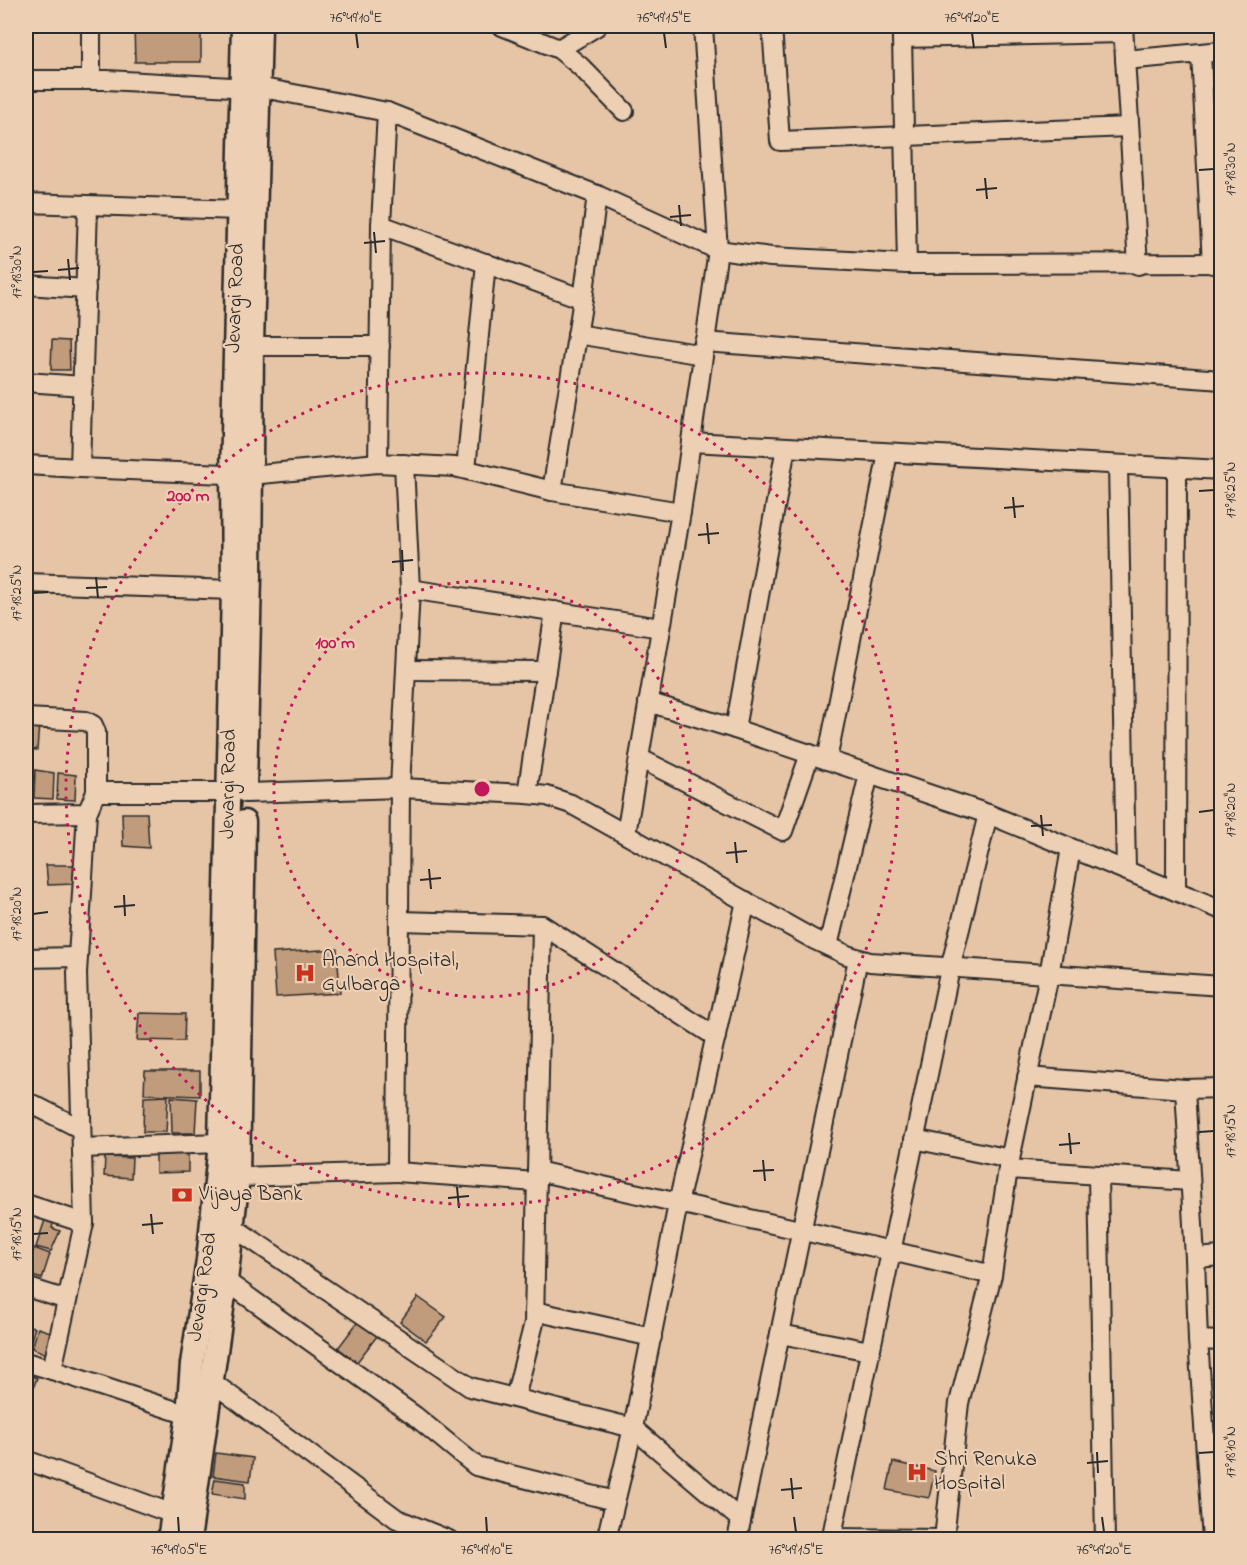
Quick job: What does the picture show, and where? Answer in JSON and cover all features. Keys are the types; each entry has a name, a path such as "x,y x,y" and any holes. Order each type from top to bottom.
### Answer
{"main road":[{"name":"Jevargi Road","path":"169,1539 208,1260 220,1143 237,792 233,590 241,475 239,210 251,87 243,26"},
{"path":"189,1539 226,1281 238,1178 237,792 241,475 252,346 251,87 260,26"}],"street":[{"path":"91,26 92,80"},
{"path":"502,26 559,49 580,66 624,111"},
{"path":"559,49 597,26"},
{"path":"626,834 681,512 718,250 703,26"},
{"path":"772,26 780,141 1129,127"},
{"path":"907,264 902,32 1123,29 1138,265"},
{"path":"1125,60 1221,51"},
{"path":"26,80 92,80 251,87 387,112 597,195 718,250 771,257 907,264 1217,264 1201,53"},
{"path":"378,463 381,225 387,112"},
{"path":"552,491 597,195"},
{"path":"26,203 239,210"},
{"path":"80,468 88,206"},
{"path":"381,225 583,299"},
{"path":"466,469 486,263"},
{"path":"26,285 86,290"},
{"path":"577,334 704,349 1221,380"},
{"path":"252,346 380,346"},
{"path":"26,382 83,386"},
{"path":"691,442 1221,470"},
{"path":"735,729 786,447"},
{"path":"639,758 783,831 819,757 888,453"},
{"path":"26,465 241,475 378,463 455,466 552,491 681,512"},
{"path":"397,1172 400,788 410,589 404,464"},
{"path":"1118,465 1126,870"},
{"path":"1176,891 1177,468"},
{"path":"26,583 233,590"},
{"path":"410,589 661,628"},
{"path":"527,794 555,611"},
{"path":"405,670 546,671"},
{"path":"648,702 988,814 1221,910"},
{"path":"26,718 86,721 93,725 96,732 96,792 87,813 78,957 84,1224 52,1370"},
{"path":"828,946 869,774"},
{"path":"96,792 237,792 400,788 547,796 571,804 828,946 858,958 897,965 1221,986"},
{"path":"26,814 87,813"},
{"path":"952,1539 832,1539 950,969 988,814"},
{"path":"944,1539 959,1403 992,1275 1009,1164 1049,975 1071,848"},
{"path":"606,1539 633,1428 678,1204 746,901"},
{"path":"399,921 542,925 716,1037"},
{"path":"515,1398 534,1323 542,925"},
{"path":"26,958 78,957"},
{"path":"737,1539 858,958"},
{"path":"1027,1077 1185,1089 1221,1088"},
{"path":"1185,1089 1198,1340 1212,1539"},
{"path":"26,1104 34,1105 81,1129"},
{"path":"914,1139 1009,1164 1098,1175 1190,1181"},
{"path":"82,1148 220,1143"},
{"path":"238,1178 397,1172 537,1177 802,1230 992,1275"},
{"path":"1098,1175 1105,1539"},
{"path":"26,1204 84,1224"},
{"path":"233,1227 470,1387 633,1428 741,1520"},
{"path":"1195,1258 1221,1256"},
{"path":"226,1281 415,1416 476,1466 615,1501"},
{"path":"26,1287 67,1300"},
{"path":"534,1311 652,1337"},
{"path":"780,1334 870,1351"},
{"path":"1198,1340 1221,1341"},
{"path":"26,1362 188,1415"},
{"path":"212,1382 397,1519 449,1539"},
{"path":"26,1460 172,1514"}],"building":[{"path":"134,26 201,26 201,62 135,62"},
{"path":"52,340 69,341 70,370 51,370"},
{"path":"26,723 39,724 37,750 26,749"},
{"path":"35,770 54,773 53,799 34,798"},
{"path":"58,773 76,775 75,800 57,799"},
{"path":"122,813 147,813 149,848 123,846"},
{"path":"46,865 74,865 74,884 48,885"},
{"path":"337,949 340,993 276,997 273,953"},
{"path":"139,1013 185,1014 184,1041 137,1040"},
{"path":"145,1071 200,1071 200,1096 144,1094"},
{"path":"168,1096 166,1132 143,1132 144,1097"},
{"path":"171,1097 197,1099 195,1133 172,1133"},
{"path":"188,1152 188,1172 156,1173 156,1153"},
{"path":"105,1157 132,1158 131,1178 104,1176"},
{"path":"45,1220 53,1223 52,1228 60,1231 51,1251 36,1247"},
{"path":"26,1244 32,1247 26,1265"},
{"path":"34,1248 50,1254 42,1279 26,1274"},
{"path":"418,1297 446,1317 426,1341 400,1322"},
{"path":"360,1319 381,1331 357,1362 338,1348"},
{"path":"26,1324 35,1328 27,1351 26,1350"},
{"path":"38,1328 54,1333 49,1355 32,1348"},
{"path":"26,1374 37,1378 26,1407"},
{"path":"216,1453 253,1458 250,1481 213,1476"},
{"path":"893,1462 935,1471 929,1498 887,1490"},
{"path":"215,1479 245,1483 245,1499 212,1494"}],"place":[{"name":"Anand Hospital, Gulbarga","path":"305,973"},
{"name":"Vijaya Bank","path":"182,1195"},
{"name":"Shri Renuka Hospital","path":"917,1472"}]}
